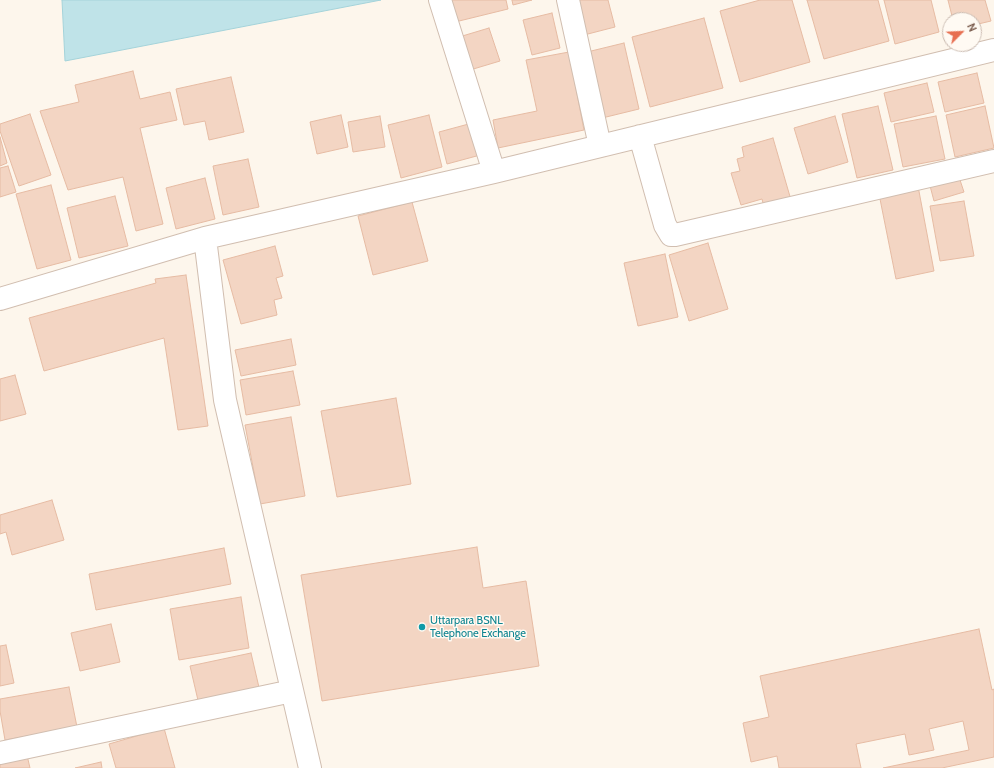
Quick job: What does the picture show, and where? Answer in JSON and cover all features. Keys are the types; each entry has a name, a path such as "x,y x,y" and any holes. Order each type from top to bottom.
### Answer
{"street":[{"path":"440,0 494,172"},
{"path":"568,0 600,146"},
{"path":"0,299 205,238 494,172 994,50"},
{"path":"640,136 665,225 671,235 994,161"},
{"path":"205,238 225,400 310,768"},
{"path":"0,753 292,691"}],"water":[{"path":"62,0 381,0 65,61"}],"building":[{"path":"446,0 506,0 508,9 451,23"},
{"path":"512,0 532,0 513,5"},
{"path":"574,0 608,0 615,27 584,35"},
{"path":"760,0 792,0 810,62 740,82 720,11"},
{"path":"807,0 878,0 889,41 824,59"},
{"path":"884,0 931,0 939,32 895,44"},
{"path":"948,0 985,0 991,21 982,23 982,12 951,12"},
{"path":"552,13 560,48 532,55 523,20"},
{"path":"704,18 723,88 650,107 632,37"},
{"path":"489,28 500,61 470,70 459,37"},
{"path":"624,43 639,109 598,119 583,53"},
{"path":"569,52 584,130 498,148 493,120 537,111 526,60"},
{"path":"133,71 140,99 170,92 177,120 140,128 163,224 136,231 123,177 68,190 40,111 79,102 75,85"},
{"path":"977,73 984,103 945,112 938,82"},
{"path":"231,77 244,132 209,140 205,121 184,125 176,89"},
{"path":"927,83 934,112 891,122 884,93"},
{"path":"878,106 893,170 857,178 842,114"},
{"path":"985,106 994,148 955,157 946,115"},
{"path":"30,114 51,175 19,186 0,131 0,124"},
{"path":"341,115 348,147 317,154 310,122"},
{"path":"429,115 442,167 401,178 388,125"},
{"path":"380,116 385,147 353,152 348,122"},
{"path":"835,116 848,162 808,174 794,128"},
{"path":"936,116 945,159 903,167 894,124"},
{"path":"476,122 484,154 447,164 439,132"},
{"path":"0,137 7,163 0,166"},
{"path":"773,138 791,200 764,207 762,199 741,205 731,173 740,171 737,159 744,157 742,147"},
{"path":"248,159 259,207 223,215 213,166"},
{"path":"8,166 16,192 0,197 0,168"},
{"path":"958,174 964,192 934,201 929,182"},
{"path":"205,178 215,219 176,229 166,188"},
{"path":"51,185 71,260 37,269 16,194"},
{"path":"918,186 934,271 896,279 879,194"},
{"path":"115,196 128,246 79,258 67,208"},
{"path":"964,201 974,256 940,261 930,206"},
{"path":"412,202 428,261 373,275 358,216"},
{"path":"708,243 728,309 689,321 669,255"},
{"path":"275,246 283,276 276,278 282,298 274,300 277,315 241,324 223,260"},
{"path":"665,254 678,317 638,326 624,263"},
{"path":"186,275 208,426 178,430 164,338 44,371 29,318 156,283 155,279"},
{"path":"291,339 296,365 241,376 235,350"},
{"path":"293,371 300,405 246,415 240,380"},
{"path":"15,375 26,414 0,421 0,379"},
{"path":"396,398 411,484 337,497 321,411"},
{"path":"291,417 305,496 260,504 245,425"},
{"path":"52,500 64,540 12,555 6,532 0,534 0,515"},
{"name":"Uttarpara BSNL Telephone Exchange","path":"477,547 483,588 526,581 539,666 322,701 301,575"},
{"path":"224,548 231,584 96,610 89,574"},
{"path":"241,597 249,648 179,660 170,609"},
{"path":"111,624 120,662 80,671 71,633"},
{"path":"979,629 992,690 994,689 994,757 942,768 883,768 969,750 963,721 929,729 934,750 909,755 905,734 856,744 861,768 779,768 777,756 751,762 743,723 769,717 760,676"},
{"path":"6,645 14,683 0,686 0,646"},
{"path":"251,653 261,696 200,709 190,666"},
{"path":"69,687 77,727 5,740 0,711 0,699"},
{"path":"164,728 175,768 116,768 109,744"},
{"path":"26,751 30,768 0,768 0,757"},
{"path":"101,762 102,768 75,768"}],"place":[{"name":"Uttarpara BSNL Telephone Exchange","path":"422,627"}]}
